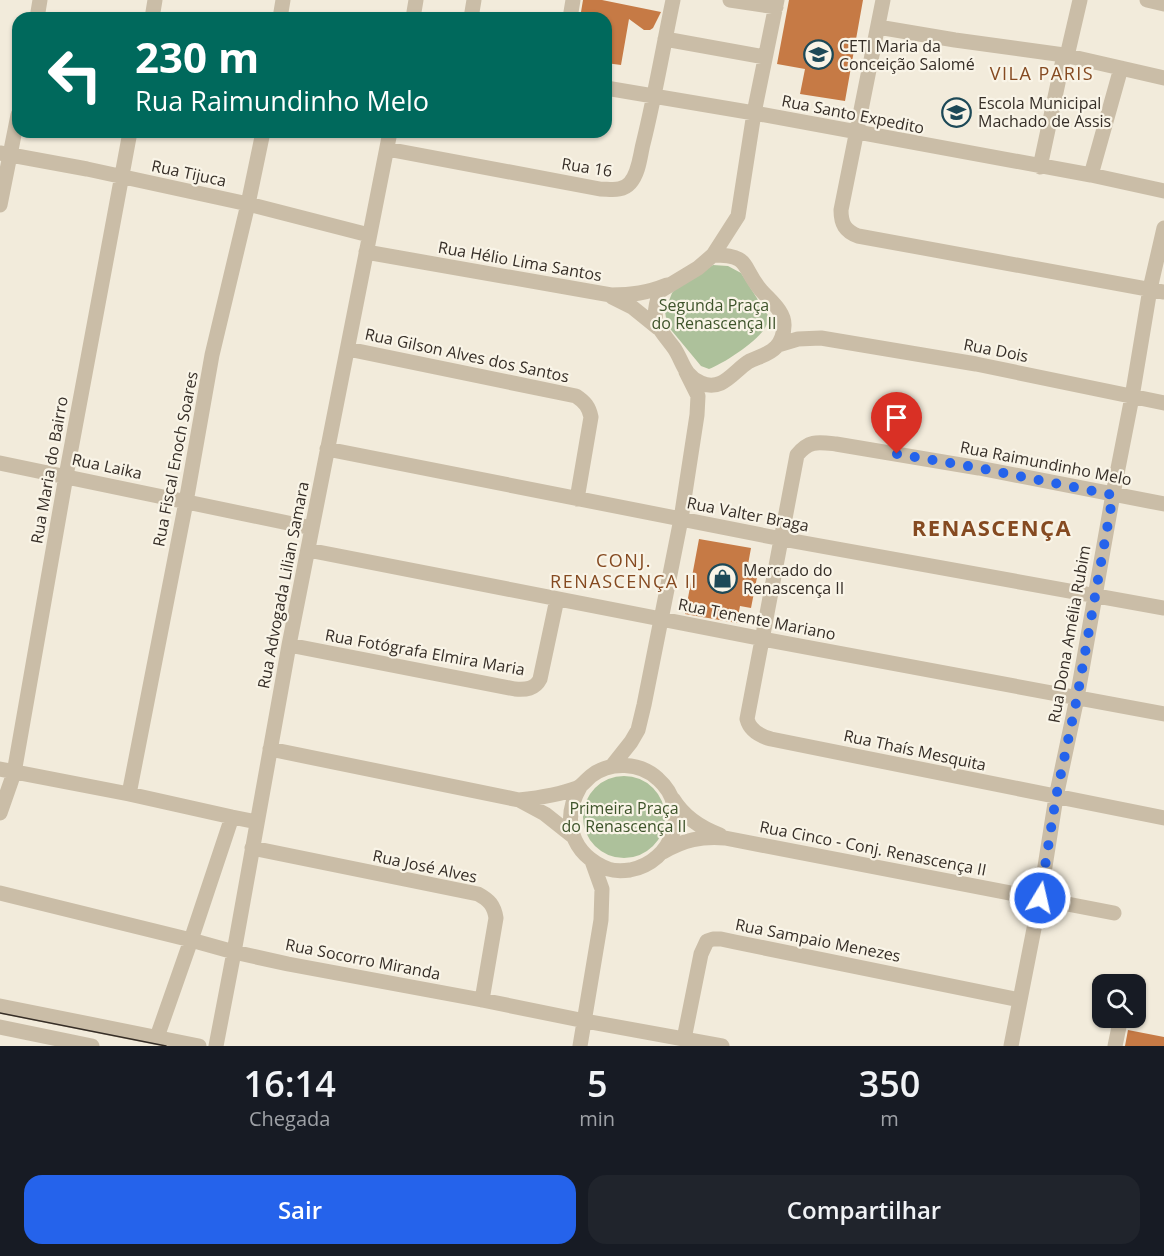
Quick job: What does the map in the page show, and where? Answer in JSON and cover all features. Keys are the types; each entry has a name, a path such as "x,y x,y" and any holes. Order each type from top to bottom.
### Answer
{"street":[{"name":"Rua 16","path":"387,148 600,189 621,189 629,184 636,173 655,98 673,0"},
{"path":"658,328 655,319 655,304 660,291 713,255 738,216 754,113 776,3 730,0"},
{"path":"883,0 841,215 845,228 858,236 1157,291"},
{"path":"1040,167 1080,0"},
{"path":"1147,0 1164,4"},
{"path":"878,27 1066,55 1164,78"},
{"path":"665,39 765,57"},
{"path":"1091,175 1121,68"},
{"name":"Rua Santo Expedito","path":"612,89 1091,175 1164,191"},
{"path":"0,205 5,154 12,133"},
{"name":"Rua Maria do Bairro","path":"0,813 129,138"},
{"name":"Rua Fiscal Enoch Soares","path":"129,794 212,355 262,138"},
{"name":"Rua Advogada Lilian Samara","path":"216,1046 289,645 389,138"},
{"name":"Rua Tijuca","path":"5,154 248,204 369,235"},
{"name":"Rua Dona Amélia Rubim","path":"1011,1046 1113,495 1132,397 1157,291 1164,228"},
{"name":"Rua Hélio Lima Santos","path":"366,252 611,295 634,295 667,285"},
{"path":"713,255 735,257 744,262 757,286 781,313 797,326 821,338"},
{"path":"591,292 619,300 632,307 658,328 678,354 698,396 681,519 644,705 638,730 612,766"},
{"path":"686,372 701,383 712,385 729,380 747,363 771,352 778,345 785,325 781,313"},
{"path":"778,345 798,339 821,338"},
{"name":"Rua Dois","path":"821,338 976,364 1164,403"},
{"name":"Rua Gilson Alves dos Santos","path":"348,349 582,399 590,410 591,417 577,499"},
{"name":"Rua Raimundinho Melo","path":"763,639 797,455 803,447 816,442 957,464 1164,504"},
{"name":"Rua Valter Braga","path":"327,449 782,539 1164,608"},
{"name":"Rua Laika","path":"0,463 312,528"},
{"name":"Rua Tenente Mariano","path":"308,550 1164,714"},
{"name":"Rua Fotógrafa Elmira Maria","path":"289,645 515,689 529,689 540,679 557,599"},
{"name":"Rua Thaís Mesquita","path":"763,639 747,719 751,728 759,735 1164,818"},
{"path":"270,749 519,800 545,814 574,837"},
{"path":"667,789 674,805 675,821 672,837 663,852 652,862 625,871 610,870 592,861 579,849 570,820 574,797 591,776 612,766 633,766 647,771 658,778 667,789 678,807 687,816 709,831 725,837"},
{"path":"7,771 129,794 257,822"},
{"path":"519,800 580,787"},
{"path":"157,1037 232,818"},
{"name":"Rua Cinco - Conj. Renascença II","path":"663,852 695,839 725,837 1114,913"},
{"name":"Rua José Alves","path":"252,848 478,894 486,899 492,906 496,918 482,1000"},
{"path":"580,1046 602,920 603,889 592,861"},
{"name":"Rua Socorro Miranda","path":"0,893 234,952 299,966 722,1046"},
{"name":"Rua Sampaio Menezes","path":"684,1038 700,954 707,941 713,939 1020,1000"},
{"path":"0,1006 199,1046"},
{"path":"0,1027 92,1046"},
{"path":"1115,1046 1119,1028"}],"green space":[{"name":"Segunda Praça do Renascença II","path":"713,265 728,266 741,273 769,317 757,338 732,357 709,369 701,366 667,325 665,311 677,287"},
{"name":"Primeira Praça do Renascença II","path":"624,776 640,779 653,788 662,801 665,817 662,833 653,846 640,855 624,858 608,855 595,846 586,833 583,817 586,801 595,788 608,779"}],"building":[{"path":"583,0 602,0 661,12 650,30 644,30 629,19 621,65 612,64 612,12 581,12"},
{"name":"CETI Maria da Conceição Salomé","path":"789,0 863,0 845,101 800,94 805,69 777,64"},
{"name":"Mercado do Renascença II","path":"699,539 751,548 747,570 758,572 751,608 740,606 737,623 685,614"},
{"path":"1128,1030 1164,1037 1164,1046 1125,1046"}],"tram line":[{"path":"0,1013 166,1046"}],"place":[{"name":"CETI Maria da Conceição Salomé","path":"818,55"},
{"name":"Escola Municipal Machado de Assis","path":"957,112"},
{"name":"Mercado do Renascença II","path":"722,579"}],"district":[{"name":"VILA PARIS","path":"1042,73"},
{"name":"RENASCENÇA","path":"992,527"},
{"name":"CONJ. RENASCENÇA II","path":"624,570"}],"route":[{"path":"897,454 1113,495 1077,698 1056,797 1040,898"}]}
